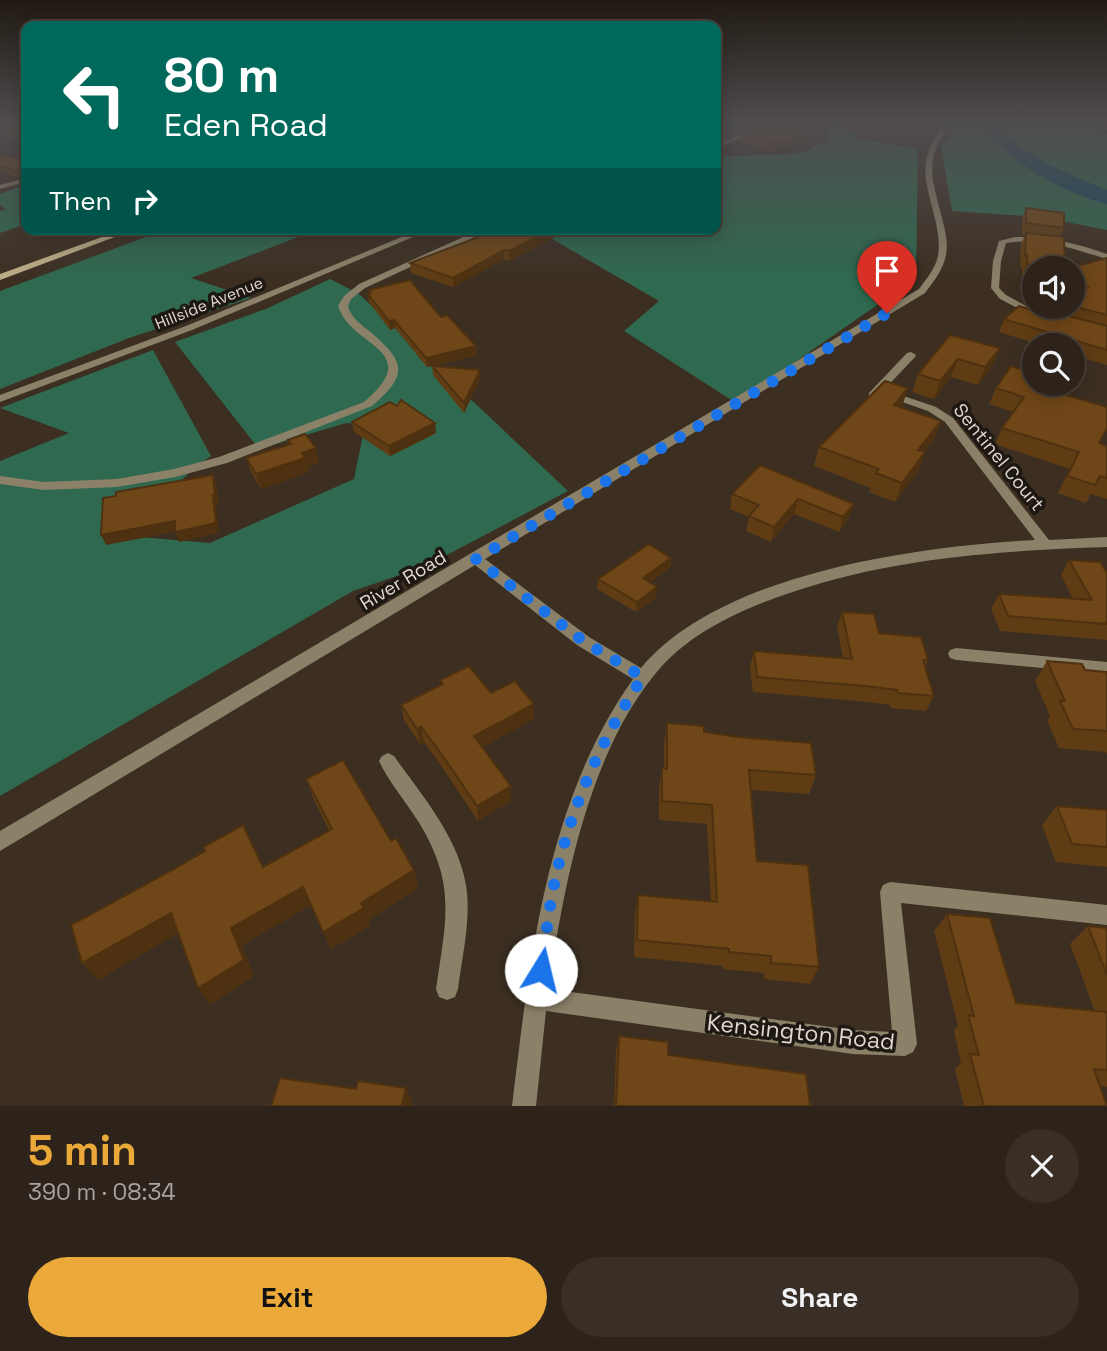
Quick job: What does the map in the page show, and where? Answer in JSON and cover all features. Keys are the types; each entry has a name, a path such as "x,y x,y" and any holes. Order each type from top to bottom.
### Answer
{"main road":[{"path":"0,276 115,235"}],"street":[{"name":"River Road","path":"0,842 922,291 936,277 943,256 930,176"},
{"path":"0,187 21,181"},
{"name":"Hillside Avenue","path":"0,400 189,328 414,235"},
{"path":"0,480 44,486 117,483 175,473 223,460 368,404 388,389 396,373 394,360 346,316 344,306 347,298 362,286 474,235"},
{"path":"1022,308 1003,297 995,288 997,261 1003,241 1017,239 1060,244 1107,257"},
{"path":"863,406 911,355"},
{"name":"Sentinel Court","path":"877,391 932,409 949,420 1045,544"},
{"path":"524,1106 536,998 553,888 575,813 601,748 643,677 663,655 701,625 730,609 803,582 873,563 924,553 1107,542"},
{"path":"476,559 583,641 643,677"},
{"path":"957,654 1107,668"},
{"path":"388,761 449,856 456,882 458,913 447,989"},
{"name":"Kensington Road","path":"536,998 853,1042 905,1044 890,892 1107,915"}],"green space":[{"path":"721,176 918,176 916,278 736,403 624,331 659,301 545,235 721,235"},
{"path":"946,176 1107,176 1107,230 1041,217 952,211"},
{"path":"21,186 21,226 0,233 0,211 6,209 0,205 0,194"},
{"path":"151,235 303,235 191,278 251,298 129,338 0,389 0,291"},
{"path":"330,279 359,294 568,491 426,566 353,591 0,796 0,461 69,433 0,408 153,350 211,456 179,482 140,537 210,543 354,479 365,425 346,423 259,449 175,342 268,308"}],"building":[{"path":"1026,208 1064,213 1064,228 1026,223"},
{"path":"1026,233 1064,237 1065,256 1025,255"},
{"path":"541,235 509,251 504,250 453,278 410,263 481,236"},
{"path":"1107,258 1107,315 1085,309 1085,290 1088,287 1085,287 1085,264"},
{"path":"410,280 441,317 447,315 476,346 426,358 394,320 389,321 368,294 371,293 369,290"},
{"path":"1019,306 1022,307 1022,319 1080,319 1107,326 1107,350 1085,343 1085,333 1051,333 1004,319"},
{"path":"950,335 1000,348 985,367 958,359 940,381 918,374"},
{"path":"432,366 480,370 464,403"},
{"path":"1011,366 1022,369 1022,396 1069,396 1107,407 1107,428 1099,443 1107,446 1107,478 1100,476 1095,485 1067,476 1079,452 1002,428 1024,397 996,388"},
{"path":"885,381 908,388 894,405 941,421 918,450 925,452 902,483 876,473 879,469 819,447"},
{"path":"401,400 435,423 389,446 352,422 390,402 397,406"},
{"path":"305,434 316,448 302,453 305,458 256,474 246,458 291,444 288,440"},
{"path":"760,465 854,504 843,517 798,499 774,527 749,516 759,505 732,494"},
{"path":"213,475 216,523 175,532 175,521 101,535 103,498 116,496 116,492"},
{"path":"649,544 671,558 643,578 657,587 637,602 598,579"},
{"path":"1069,560 1100,562 1107,573 1107,624 1008,616 999,594 1092,600"},
{"path":"842,612 874,614 879,633 921,637 928,660 923,660 934,696 898,693 897,690 865,686 757,677 754,651 852,659"},
{"path":"1047,661 1082,664 1085,670 1107,672 1107,731 1073,729 1060,701 1065,701"},
{"path":"469,666 491,693 515,681 534,704 474,736 511,786 477,806 438,749 421,727 417,729 401,705 443,684 440,680"},
{"path":"667,723 704,726 704,732 738,737 811,743 816,775 749,770 757,861 808,865 819,967 771,963 771,956 729,952 729,949 637,940 638,895 717,902 712,805 662,801 662,768 667,769"},
{"path":"343,760 391,841 396,838 414,870 361,903 364,908 323,932 303,887 231,928 244,960 198,988 171,913 82,963 71,925 205,851 203,847 243,825 263,867 332,829 306,779"},
{"path":"1057,806 1107,810 1107,847 1072,844"},
{"path":"947,914 990,918 1016,1003 1107,1012 1107,1070 1094,1069 1107,1106 984,1106 970,1054 979,1055 968,1015 974,1016"},
{"path":"1088,926 1107,928 1107,975"},
{"path":"619,1036 668,1042 668,1055 806,1074 810,1106 616,1106"},
{"path":"280,1078 356,1089 358,1081 406,1088 402,1106 271,1106"}],"waterway":[{"path":"1056,176 1107,198"}],"route":[{"path":"541,970 553,888 575,813 601,748 643,677 583,641 476,559 887,313"}]}
